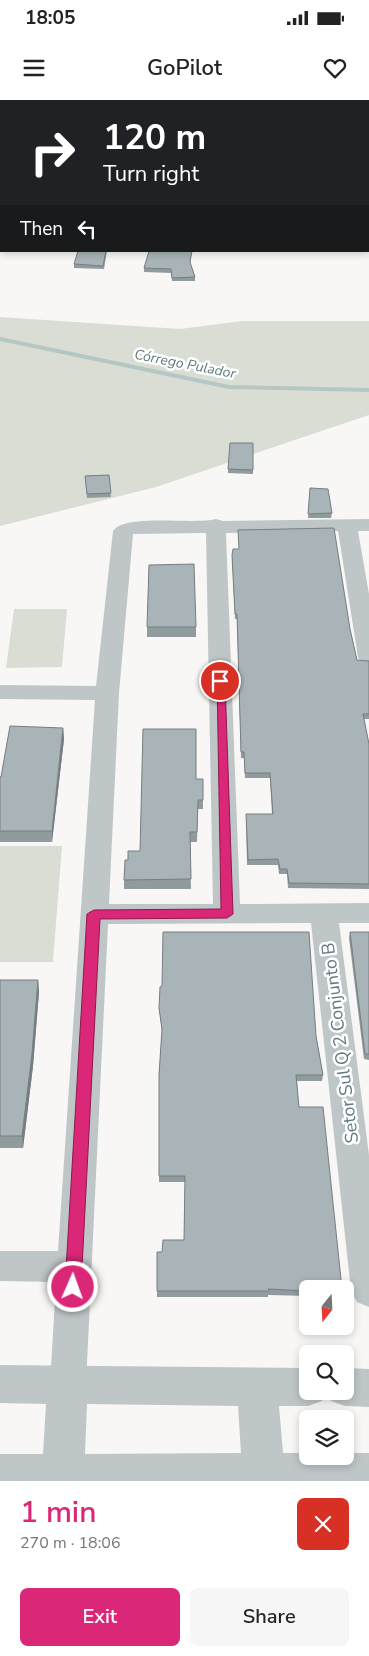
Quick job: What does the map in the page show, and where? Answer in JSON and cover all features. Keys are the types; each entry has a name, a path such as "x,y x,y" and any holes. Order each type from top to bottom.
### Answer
{"street":[{"path":"62,1479 107,693 123,531 130,528 216,525 369,525"},
{"path":"216,525 227,914"},
{"path":"347,525 369,657"},
{"path":"0,692 107,693"},
{"name":"Setor Sul Q 2 Conjunto B","path":"324,913 369,1291"},
{"path":"94,914 369,913"},
{"path":"0,1266 73,1267"},
{"path":"0,1384 299,1387"},
{"path":"256,1386 262,1474"},
{"path":"354,1387 369,1388"},
{"path":"0,1475 62,1479 262,1474 369,1474"}],"shaded area":[{"path":"0,317 180,329 242,321 369,321 369,415 156,487 0,526"},
{"path":"14,609 67,609 62,667 6,668"},
{"path":"0,846 62,846 53,962 0,962"}],"building":[{"path":"78,252 106,252 103,266 74,264"},
{"path":"149,252 192,252 190,262 195,277 172,278 171,269 144,268"},
{"path":"230,443 253,443 253,470 228,469"},
{"path":"109,475 111,493 87,494 85,476"},
{"path":"310,488 328,489 332,513 308,514"},
{"path":"334,528 350,629 357,660 369,661 369,714 363,714 369,744 369,884 289,883 287,869 280,869 278,859 248,860 246,814 273,814 270,773 245,773 244,752 241,752 237,614 235,614 232,555 233,549 239,549 238,530"},
{"path":"194,564 196,627 147,627 149,565"},
{"path":"10,726 63,728 52,831 0,831 0,777"},
{"path":"143,729 196,729 196,779 203,779 203,800 198,800 197,832 190,832 191,879 124,880 125,860 128,860 128,851 140,851"},
{"path":"163,932 309,932 316,1036 323,1075 296,1075 299,1107 323,1107 341,1280 299,1280 299,1291 268,1289 269,1291 157,1291 157,1252 162,1252 163,1240 184,1240 185,1176 159,1176 159,1075 162,1029 159,1008 160,987 162,986"},
{"path":"350,932 369,932 369,1054 365,1054"},
{"path":"0,980 38,980 32,1054 22,1136 0,1136"}],"waterway":[{"name":"Córrego Pulador","path":"0,339 229,387 369,390"}],"route":[{"path":"73,1287 94,914 227,914 220,681"}]}
